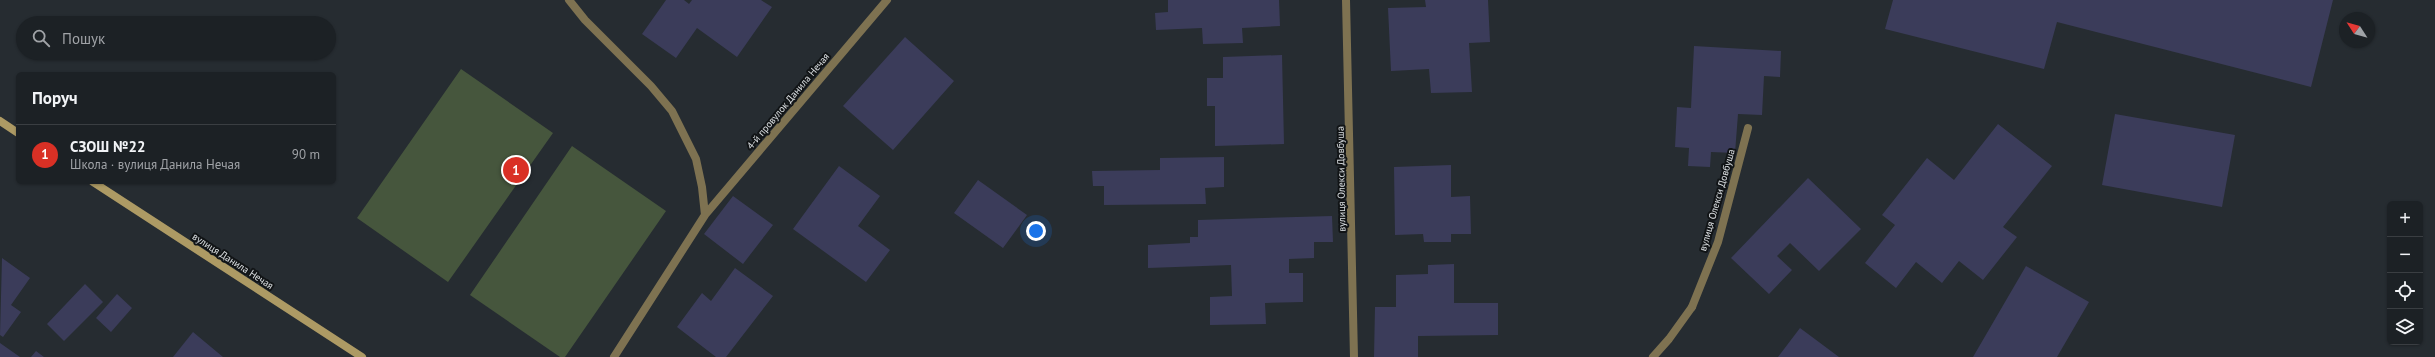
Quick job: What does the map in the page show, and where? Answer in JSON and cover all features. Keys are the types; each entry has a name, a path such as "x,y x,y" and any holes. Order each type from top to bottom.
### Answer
{"main road":[{"path":"0,121 16,132"},
{"name":"вулиця Данила Нечая","path":"96,184 362,357"}],"street":[{"path":"569,0 585,20 651,86 672,111 696,159 705,215"},
{"name":"4-й провулок Данила Нечая","path":"614,357 705,215 887,0"},
{"name":"вулиця Олекси Довбуша","path":"1346,0 1354,357"},
{"name":"вулиця Олекси Довбуша","path":"1653,357 1670,339 1692,306 1718,242 1748,128"}],"green space":[{"path":"461,69 553,133 448,282 357,218"},
{"path":"572,146 666,211 565,357 560,357 470,295"}],"building":[{"path":"666,0 684,0 689,4 692,0 761,0 772,7 737,57 697,28 676,58 642,34"},
{"path":"1168,0 1279,0 1280,26 1242,28 1243,43 1203,44 1202,28 1156,30 1155,13 1168,12"},
{"path":"1425,0 1488,0 1490,42 1469,43 1472,92 1431,93 1429,69 1391,71 1388,8 1426,7"},
{"path":"1893,0 2333,0 2311,87 2057,22 2044,69 1885,29"},
{"path":"905,37 954,81 893,150 843,106"},
{"path":"1694,46 1781,51 1780,77 1764,76 1762,115 1738,114 1735,153 1711,152 1710,167 1688,166 1689,148 1675,147 1677,107 1691,108"},
{"path":"1282,55 1284,144 1215,146 1215,106 1207,106 1207,78 1223,78 1223,57"},
{"path":"2115,114 2235,135 2222,207 2102,185"},
{"path":"1998,124 2052,166 2003,227 2017,237 1983,280 1959,261 1942,283 1916,262 1896,288 1865,263 1895,225 1882,215 1927,158 1954,180"},
{"path":"1224,157 1224,187 1205,188 1206,204 1104,205 1104,186 1093,186 1092,171 1160,170 1160,158"},
{"path":"1451,165 1451,197 1470,196 1471,234 1451,234 1451,242 1424,242 1423,234 1395,235 1394,167"},
{"path":"839,166 880,196 858,226 890,250 866,282 793,229"},
{"path":"1808,178 1861,229 1819,271 1790,243 1777,256 1792,270 1769,294 1731,258"},
{"path":"978,180 1027,215 1003,248 954,213"},
{"path":"733,196 773,225 743,264 704,234"},
{"path":"1332,216 1333,242 1314,242 1314,258 1289,259 1289,273 1303,273 1303,302 1265,303 1266,324 1210,325 1210,297 1232,296 1231,265 1148,268 1148,245 1190,243 1190,237 1198,237 1198,220"},
{"path":"2,258 30,278 11,305 21,312 3,337 0,335"},
{"path":"1454,264 1454,303 1498,303 1498,335 1418,336 1418,357 1374,357 1375,307 1396,307 1396,275 1428,274 1428,265"},
{"path":"2026,266 2089,302 2057,357 1973,357"},
{"path":"735,268 773,296 726,357 716,357 677,327 702,293 711,301"},
{"path":"85,284 103,302 64,341 47,324"},
{"path":"117,294 132,308 111,332 96,318"},
{"path":"1800,328 1839,357 1778,357"},
{"path":"193,332 223,357 173,357"},
{"path":"0,343 20,357 0,357"},
{"path":"36,351 44,357 31,357"}],"place":[{"name":"СЗОШ №22","path":"516,170"}]}
